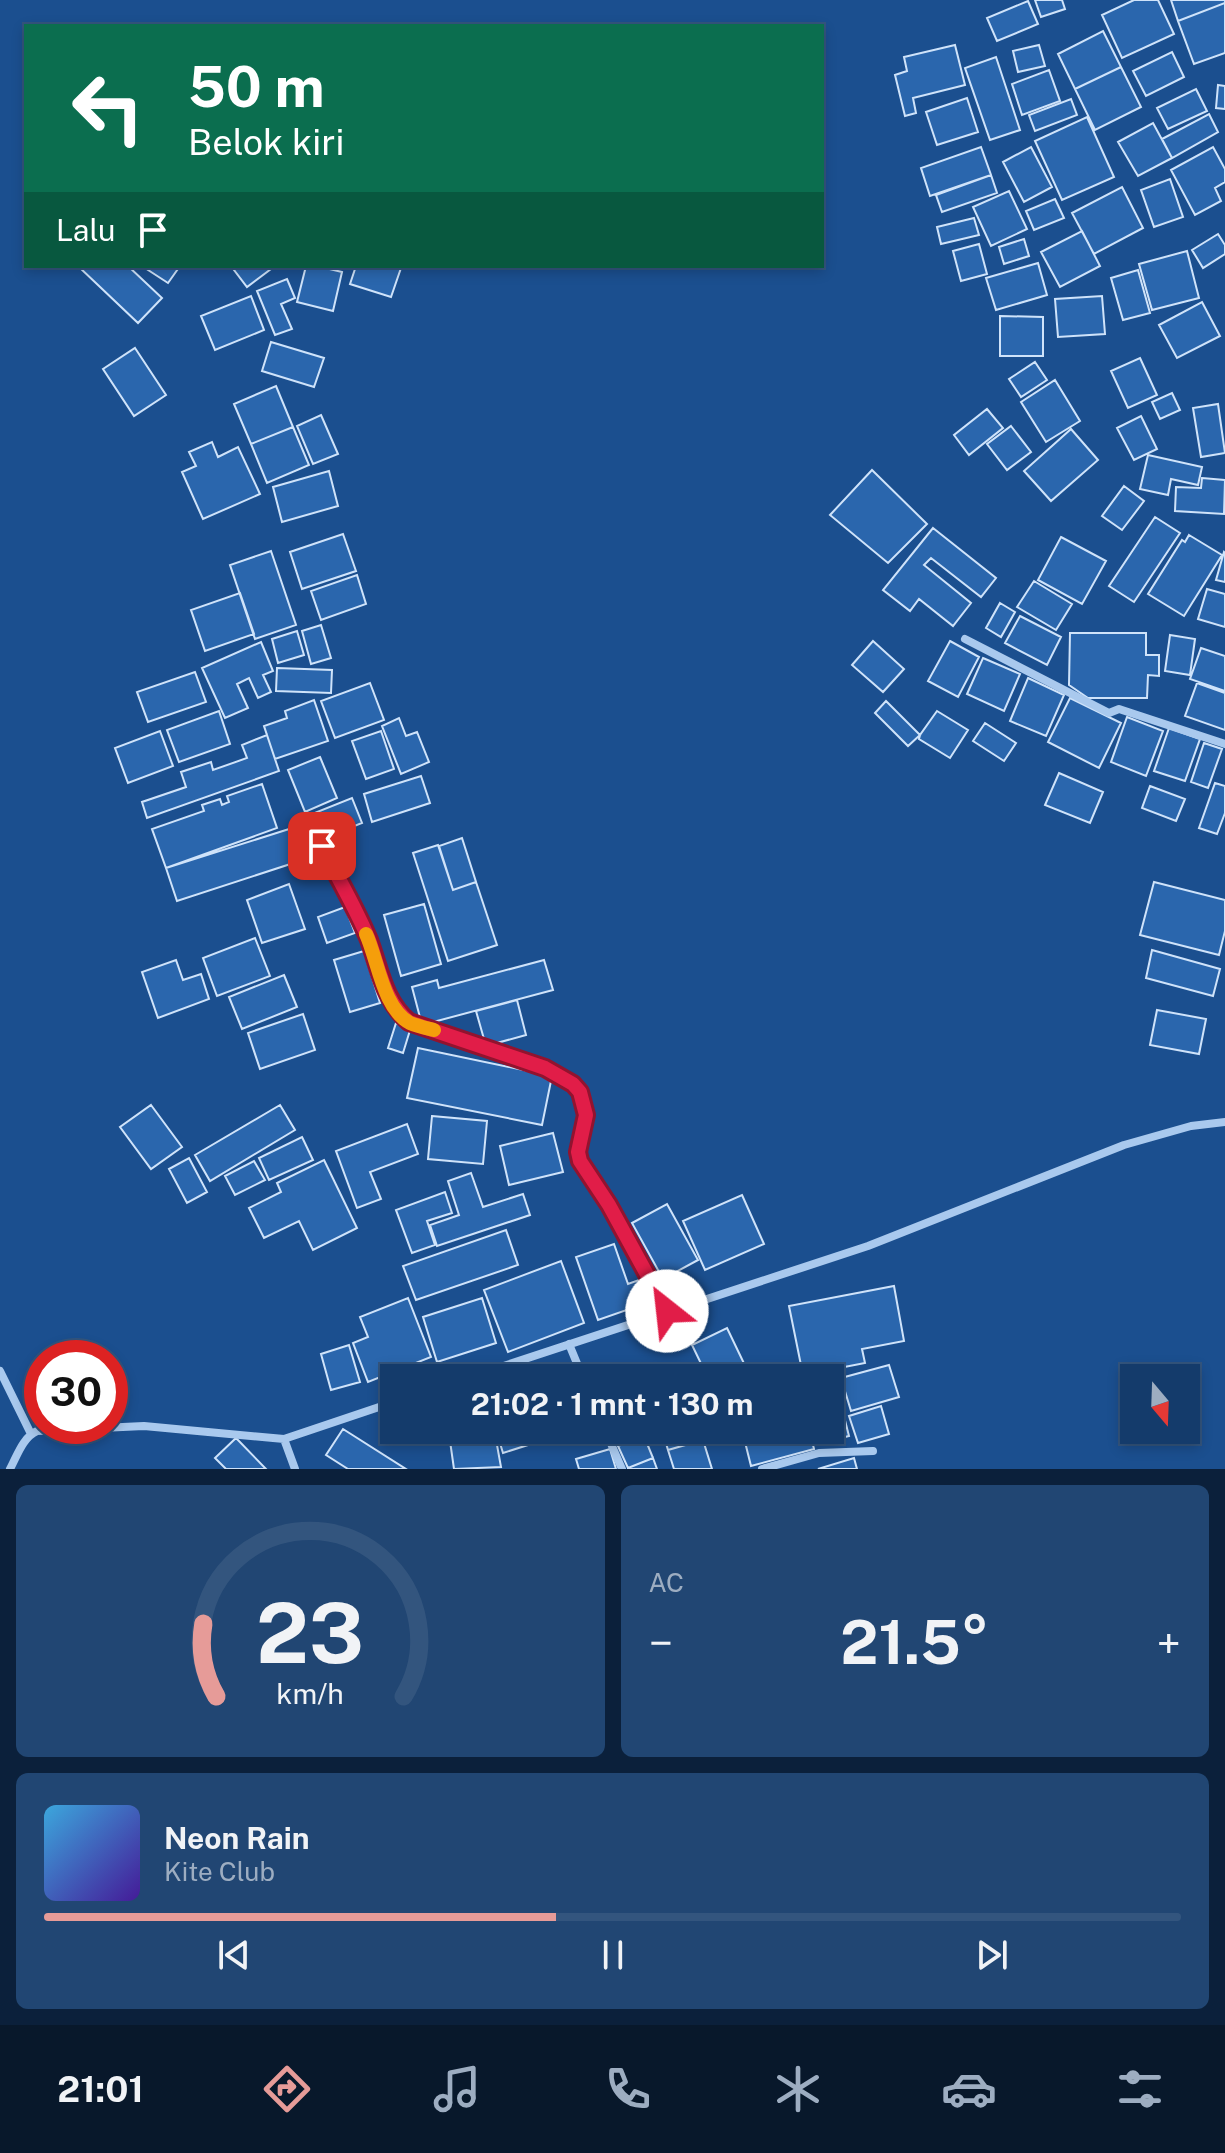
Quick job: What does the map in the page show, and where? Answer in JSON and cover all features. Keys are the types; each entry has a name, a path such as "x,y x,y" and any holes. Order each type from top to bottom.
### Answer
{"street":[{"path":"965,639 1109,713 1119,709 1225,744"},
{"path":"322,846 368,939 385,989 397,1013 409,1022 545,1068 573,1084 580,1092 586,1115 578,1152 580,1161 609,1205 667,1311"},
{"path":"509,1364 868,1246 1124,1145 1191,1126 1225,1122"},
{"path":"569,1344 577,1364"},
{"path":"0,1371 24,1420"},
{"path":"128,1427 284,1439 380,1407"},
{"path":"284,1439 295,1469"},
{"path":"10,1469 25,1444"},
{"path":"611,1444 622,1469"},
{"path":"762,1469 819,1453 873,1451"}],"building":[{"path":"1035,0 1062,0 1065,9 1041,17"},
{"path":"1134,0 1158,0 1174,34 1122,58 1102,15"},
{"path":"1171,0 1225,0 1225,3 1178,21"},
{"path":"1028,1 1038,24 997,41 987,18"},
{"path":"1225,3 1225,53 1194,64 1178,21"},
{"path":"1103,31 1121,67 1075,89 1058,54"},
{"path":"955,45 965,85 913,98 916,113 905,116 895,75 907,71 904,57"},
{"path":"1039,45 1045,66 1018,72 1013,51"},
{"path":"1172,52 1184,77 1146,96 1133,71"},
{"path":"996,57 1020,130 990,140 965,68"},
{"path":"1121,67 1141,107 1095,130 1075,89"},
{"path":"1049,70 1060,101 1022,115 1012,84"},
{"path":"1218,85 1225,86 1225,109 1216,108"},
{"path":"1196,89 1207,111 1168,129 1157,108"},
{"path":"967,98 978,132 937,145 926,112"},
{"path":"1071,99 1077,115 1035,131 1029,115"},
{"path":"1209,114 1218,132 1172,158 1162,139"},
{"path":"1087,117 1114,177 1062,200 1035,141"},
{"path":"1153,123 1172,158 1138,176 1118,142"},
{"path":"981,147 991,175 930,196 921,168"},
{"path":"1031,147 1052,187 1024,202 1003,162"},
{"path":"1213,147 1225,169 1225,182 1215,188 1221,201 1195,215 1171,170"},
{"path":"991,175 997,193 942,212 936,195"},
{"path":"1170,179 1183,217 1154,227 1141,190"},
{"path":"1122,187 1143,228 1094,254 1072,213"},
{"path":"1009,191 1027,229 991,246 973,207"},
{"path":"1055,199 1064,218 1034,230 1026,211"},
{"path":"974,218 979,235 941,244 937,227"},
{"path":"1082,231 1100,266 1060,287 1041,252"},
{"path":"1218,234 1225,245 1225,254 1203,268 1192,250"},
{"path":"1024,239 1029,256 1004,264 999,247"},
{"path":"979,244 987,274 961,281 953,251"},
{"path":"1187,251 1199,298 1152,310 1139,264"},
{"path":"1038,263 1047,295 996,310 986,278"},
{"path":"80,268 130,268 162,298 138,323"},
{"path":"145,268 179,268 168,283"},
{"path":"233,268 272,268 247,287"},
{"path":"306,268 342,272 333,311 297,302"},
{"path":"355,268 401,268 391,297 350,284"},
{"path":"1138,270 1150,313 1123,320 1111,278"},
{"path":"287,279 295,298 281,304 292,329 275,335 257,291"},
{"path":"251,296 264,330 215,350 201,316"},
{"path":"1102,296 1105,334 1058,337 1055,299"},
{"path":"1202,302 1220,336 1177,358 1159,325"},
{"path":"1000,316 1043,317 1043,356 1000,356"},
{"path":"271,342 324,358 314,387 262,371"},
{"path":"135,348 166,395 134,416 103,369"},
{"path":"1140,358 1157,395 1128,408 1111,371"},
{"path":"1035,362 1047,380 1021,397 1009,379"},
{"path":"1055,380 1080,421 1046,442 1021,402"},
{"path":"276,386 293,427 251,444 234,404"},
{"path":"1172,393 1180,410 1160,419 1152,402"},
{"path":"1218,404 1225,453 1201,457 1193,408"},
{"path":"987,409 1003,428 969,455 954,435"},
{"path":"321,415 338,454 313,464 297,426"},
{"path":"1141,416 1157,449 1134,460 1117,428"},
{"path":"1011,426 1031,452 1007,470 987,444"},
{"path":"293,427 309,465 267,483 251,444"},
{"path":"1071,429 1098,460 1051,501 1024,471"},
{"path":"212,442 218,457 238,447 260,494 203,519 182,472 196,466 189,452"},
{"path":"1148,455 1202,467 1198,485 1171,479 1168,495 1140,489"},
{"path":"872,470 927,524 888,563 830,515"},
{"path":"329,471 338,506 282,522 273,487"},
{"path":"1202,478 1225,480 1224,514 1175,511 1176,487 1201,488"},
{"path":"1124,486 1144,501 1122,530 1102,516"},
{"path":"1155,517 1180,533 1134,602 1109,586"},
{"path":"933,528 996,578 981,597 931,558 924,565 971,603 953,626 919,599 910,611 883,590"},
{"path":"343,534 356,571 302,589 290,552"},
{"path":"1189,535 1222,555 1184,616 1148,594 1182,540 1185,542"},
{"path":"1061,537 1106,561 1082,604 1038,580"},
{"path":"271,551 296,625 255,639 230,565"},
{"path":"1225,553 1225,582 1216,580"},
{"path":"357,575 366,604 321,620 311,591"},
{"path":"1034,581 1072,604 1056,630 1017,607"},
{"path":"1207,589 1225,594 1225,627 1198,619"},
{"path":"240,593 254,634 205,651 191,610"},
{"path":"1000,603 1015,612 1001,637 986,628"},
{"path":"1020,616 1061,637 1047,665 1005,643"},
{"path":"321,625 331,658 311,664 302,631"},
{"path":"297,631 304,655 278,663 272,639"},
{"path":"1070,633 1146,633 1146,655 1159,655 1159,676 1148,675 1147,698 1088,698 1069,685"},
{"path":"1170,635 1195,639 1190,675 1165,671"},
{"path":"873,641 904,669 883,692 852,665"},
{"path":"950,641 979,657 958,697 928,681"},
{"path":"261,642 273,671 263,675 271,692 258,698 249,678 237,684 248,708 225,718 202,668"},
{"path":"1201,648 1225,656 1225,691 1190,679"},
{"path":"983,658 1020,674 1004,711 967,694"},
{"path":"277,668 332,670 331,693 276,691"},
{"path":"195,672 206,702 148,722 137,692"},
{"path":"1028,678 1064,695 1046,736 1010,721"},
{"path":"370,683 384,720 335,738 321,701"},
{"path":"1197,683 1225,693 1225,730 1185,716"},
{"path":"1070,698 1121,723 1099,768 1048,742"},
{"path":"314,700 328,741 275,759 264,726 287,718 285,711"},
{"path":"886,701 920,735 908,746 875,713"},
{"path":"219,711 230,744 179,762 167,730"},
{"path":"937,711 968,730 950,758 919,739"},
{"path":"1127,717 1163,731 1146,776 1111,762"},
{"path":"399,718 406,736 417,732 429,762 401,774 382,726"},
{"path":"985,723 1016,743 1004,761 973,741"},
{"path":"1169,728 1200,739 1185,781 1154,771"},
{"path":"160,731 173,766 128,783 115,748"},
{"path":"381,731 394,769 366,779 352,741"},
{"path":"267,735 279,771 147,818 142,802 186,787 181,772 211,762 213,770 247,758 242,745"},
{"path":"1204,743 1222,749 1208,788 1191,782"},
{"path":"320,757 337,798 305,812 288,770"},
{"path":"1059,773 1103,792 1090,823 1045,805"},
{"path":"421,776 430,803 372,822 364,794"},
{"path":"1215,783 1225,786 1225,813 1217,834 1199,828"},
{"path":"262,784 277,828 166,868 152,829 204,811 202,805 220,799 222,805 229,802 227,796"},
{"path":"1150,786 1185,799 1176,821 1142,808"},
{"path":"352,798 362,823 322,839 312,814"},
{"path":"308,823 318,855 177,901 166,868"},
{"path":"462,838 476,882 453,890 439,846"},
{"path":"438,845 453,890 476,882 497,945 448,961 413,853"},
{"path":"1154,882 1225,900 1225,931 1219,955 1140,935"},
{"path":"289,884 305,929 262,943 247,900"},
{"path":"424,904 441,964 401,976 384,915"},
{"path":"345,907 355,933 327,943 318,917"},
{"path":"255,938 270,976 217,996 203,958"},
{"path":"1152,950 1220,969 1213,996 1146,978"},
{"path":"364,951 380,1003 350,1012 334,960"},
{"path":"176,960 183,980 201,974 209,999 158,1018 142,972"},
{"path":"544,960 553,990 422,1025 412,987 437,980 439,988"},
{"path":"284,975 297,1007 242,1029 229,997"},
{"path":"517,1000 526,1035 486,1046 476,1011"},
{"path":"1157,1010 1206,1019 1199,1054 1150,1045"},
{"path":"303,1014 315,1050 260,1069 248,1033"},
{"path":"396,1023 411,1027 403,1053 388,1048"},
{"path":"418,1048 552,1076 542,1125 407,1098"},
{"path":"151,1105 182,1147 151,1169 120,1127"},
{"path":"280,1105 295,1130 210,1181 195,1155"},
{"path":"432,1116 487,1121 483,1164 428,1159"},
{"path":"407,1124 418,1154 370,1172 381,1199 357,1208 336,1151"},
{"path":"553,1133 563,1172 509,1185 500,1146"},
{"path":"302,1137 313,1160 269,1180 259,1158"},
{"path":"189,1158 207,1192 187,1203 169,1169"},
{"path":"324,1160 357,1228 313,1250 299,1221 264,1238 249,1208 281,1192 277,1183"},
{"path":"254,1161 265,1180 235,1195 225,1176"},
{"path":"471,1173 483,1207 523,1194 530,1215 437,1246 430,1225 459,1215 448,1181"},
{"path":"445,1192 452,1213 427,1221 435,1245 412,1253 396,1210"},
{"path":"742,1195 764,1244 705,1270 683,1221"},
{"path":"667,1204 698,1260 663,1279 632,1223"},
{"path":"506,1230 518,1265 416,1300 403,1266"},
{"path":"614,1244 628,1284 639,1280 647,1303 598,1320 576,1257"},
{"path":"561,1261 584,1323 508,1352 484,1290"},
{"path":"894,1286 904,1341 862,1349 865,1363 844,1367 844,1364 801,1364 789,1306"},
{"path":"408,1298 431,1357 413,1364 380,1364 380,1377 368,1382 353,1343 368,1337 360,1317"},
{"path":"482,1298 496,1343 437,1362 423,1317"},
{"path":"727,1328 744,1364 701,1364 692,1345"},
{"path":"349,1345 360,1382 331,1390 321,1354"},
{"path":"889,1365 899,1397 851,1411 844,1377"},
{"path":"881,1406 889,1434 858,1443 849,1416"},
{"path":"844,1416 849,1436 844,1437"},
{"path":"343,1429 406,1469 348,1469 326,1455"},
{"path":"236,1438 266,1469 226,1469 215,1458"},
{"path":"450,1444 497,1444 501,1467 454,1469"},
{"path":"500,1444 531,1444 503,1453"},
{"path":"647,1444 653,1458 628,1468 618,1446"},
{"path":"666,1444 689,1444 668,1450"},
{"path":"689,1444 704,1444 712,1469 674,1469 668,1450"},
{"path":"746,1444 817,1444 813,1445 814,1449 751,1466"},
{"path":"610,1449 616,1469 579,1469 576,1459"},
{"path":"653,1458 657,1469 628,1469 628,1468"},
{"path":"854,1458 857,1469 818,1469"}],"slow traffic":[{"path":"366,934 397,1013 409,1022 434,1030"}],"route":[{"path":"322,846 368,939 385,989 397,1013 409,1022 545,1068 573,1084 580,1092 586,1115 578,1152 580,1161 609,1205 667,1311"}]}
